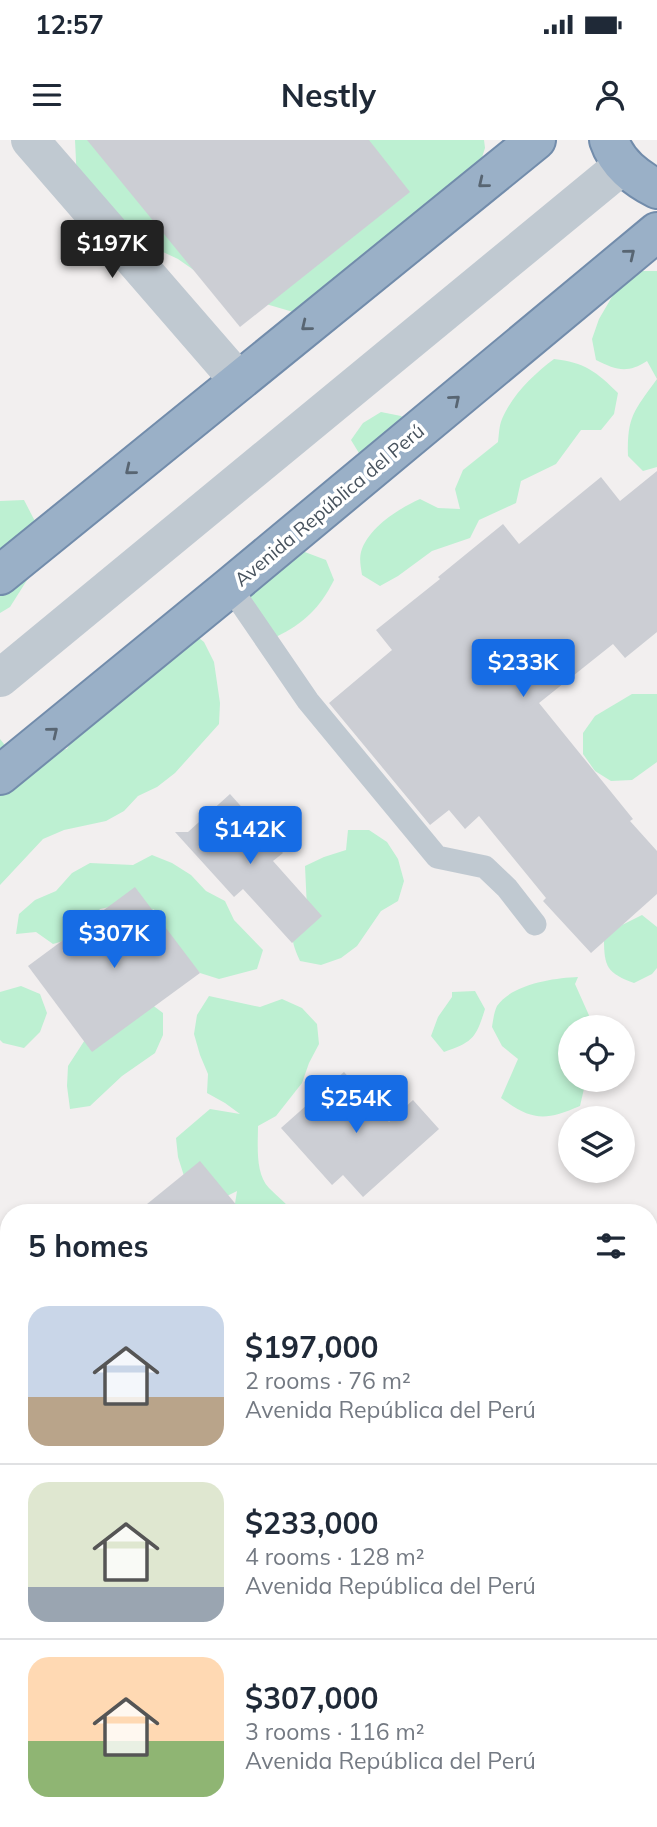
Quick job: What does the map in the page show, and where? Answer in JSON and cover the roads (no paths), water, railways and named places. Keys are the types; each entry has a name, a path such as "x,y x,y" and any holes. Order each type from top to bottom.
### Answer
{"highway":[{"path":"0,575 536,140"},
{"path":"616,152 640,181 657,189"},
{"name":"Avenida República del Perú","path":"0,775 657,232"}],"street":[{"path":"30,140 239,381"},
{"path":"0,678 616,152"}],"lane":[{"path":"230,587 308,701 437,857 485,867 507,888 535,924"}]}
